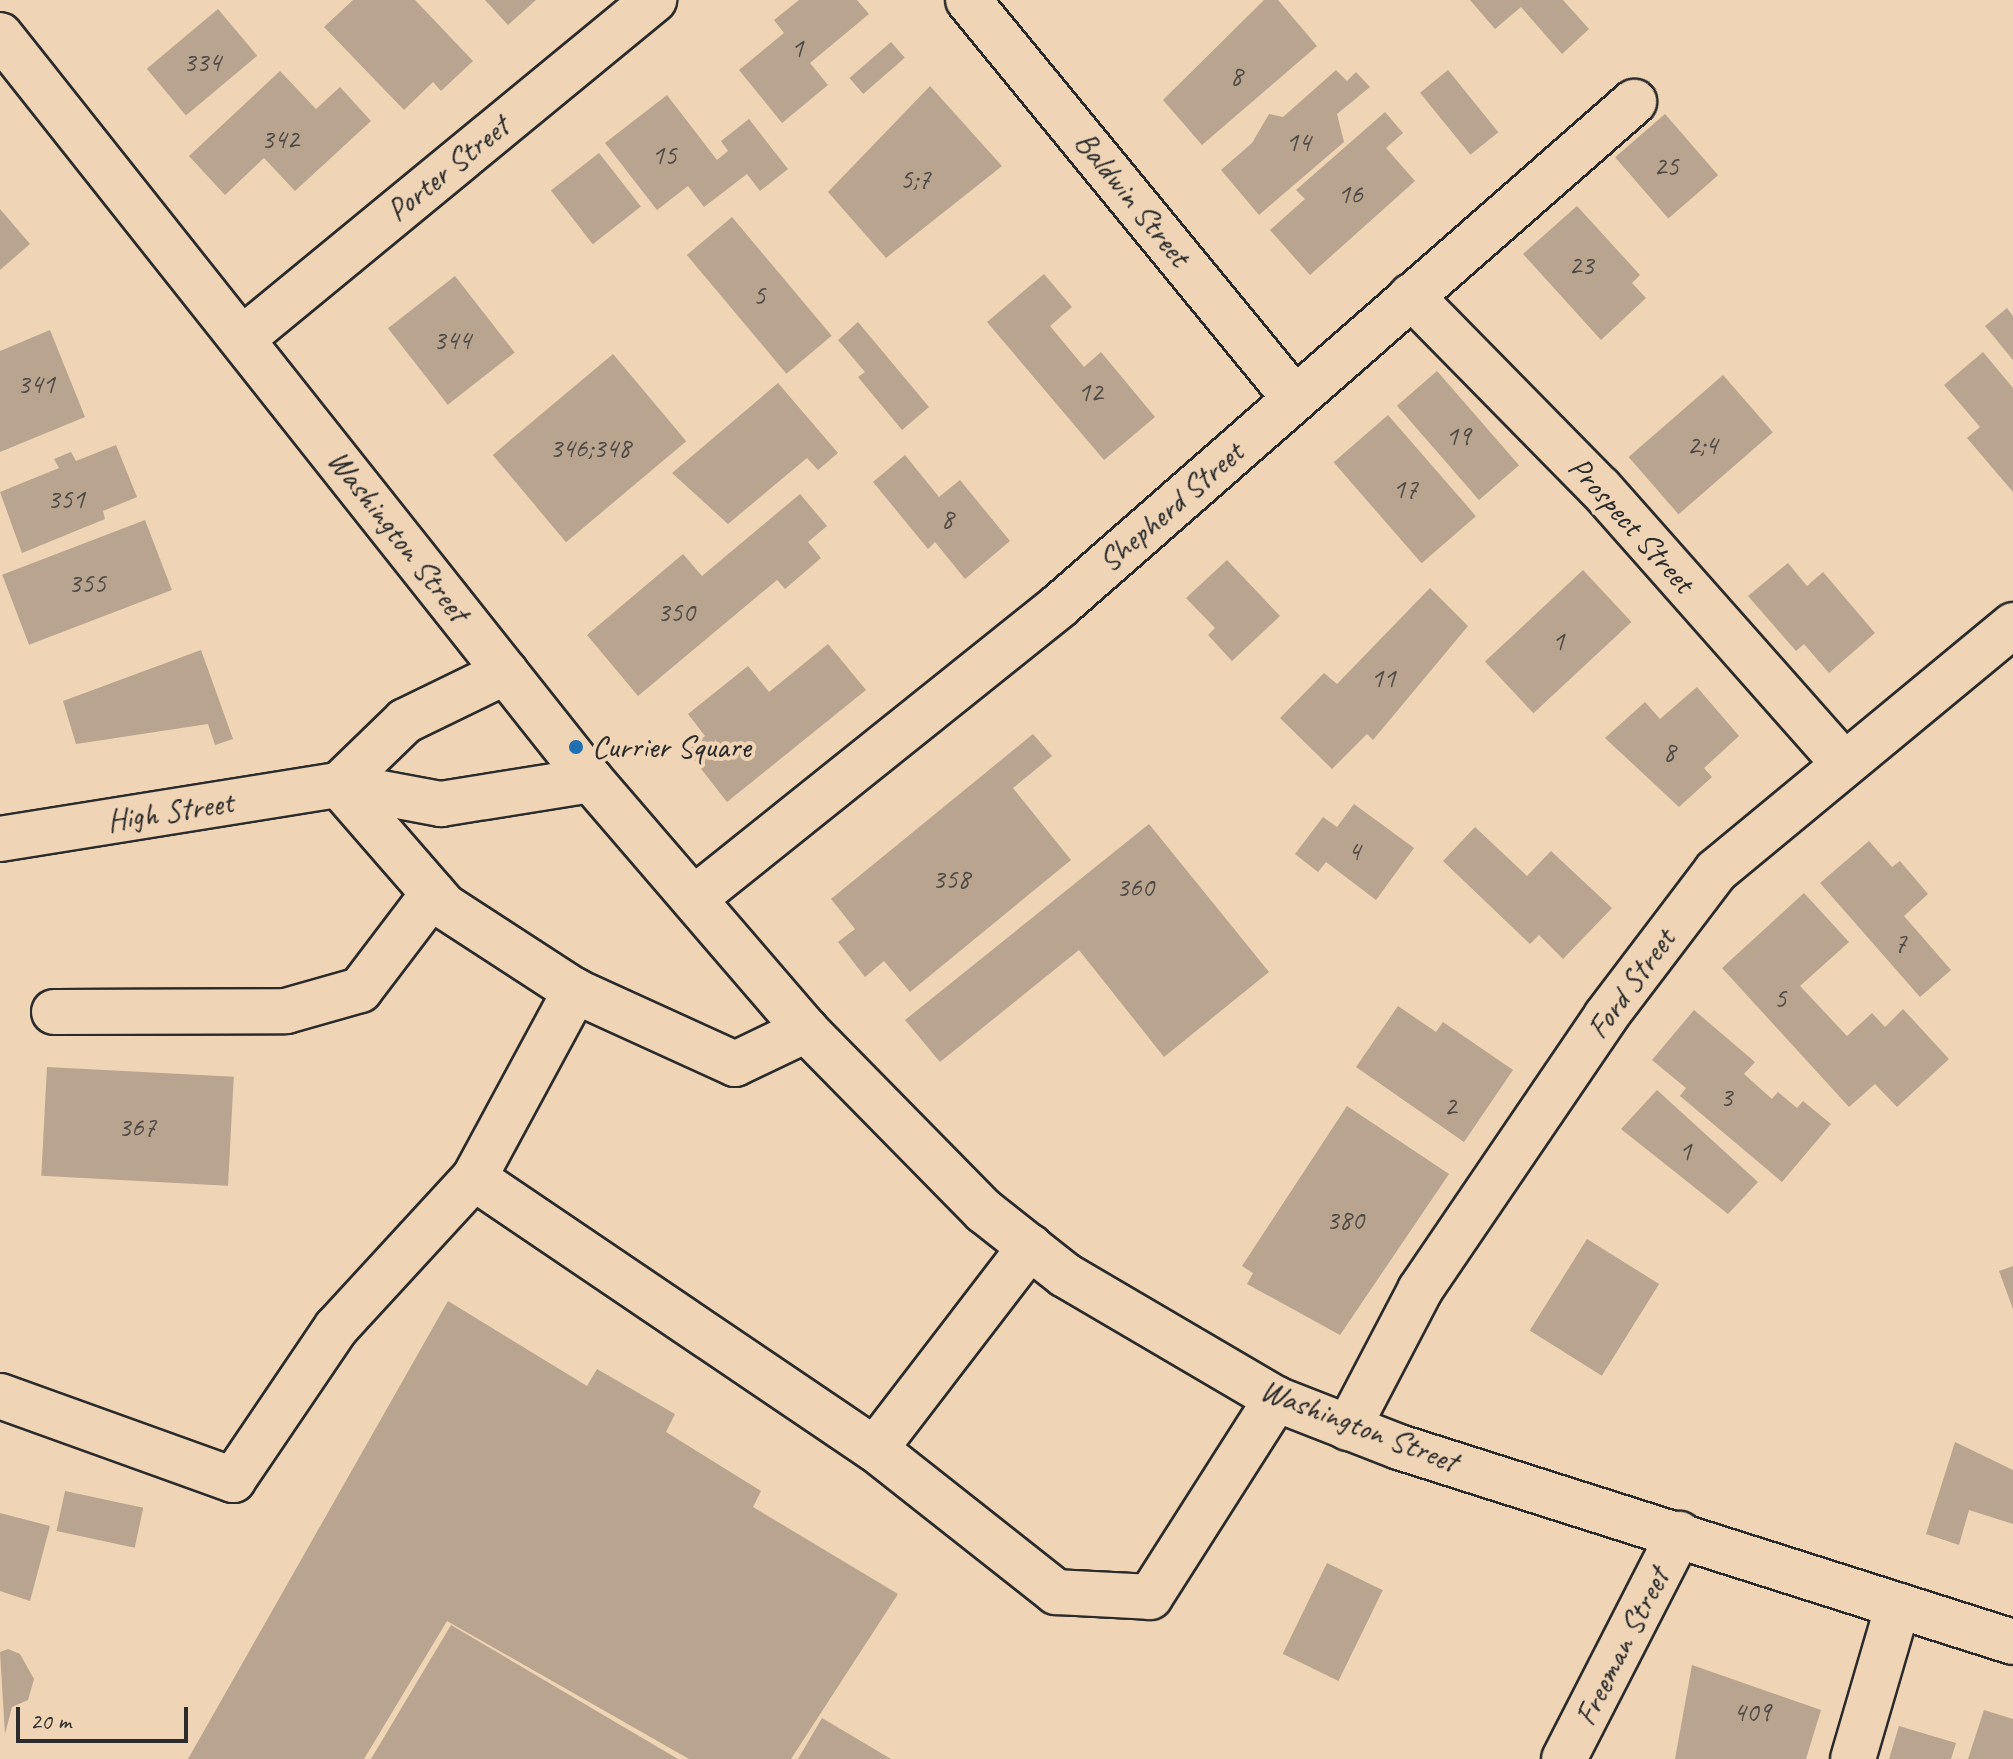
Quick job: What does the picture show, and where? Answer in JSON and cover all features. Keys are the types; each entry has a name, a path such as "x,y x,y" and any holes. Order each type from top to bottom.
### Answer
{"street":[{"name":"Porter Street","path":"242,339 654,0"},
{"name":"Baldwin Street","path":"968,0 1295,399"},
{"name":"Washington Street","path":"0,35 591,780 696,897 806,1030 912,1145 1030,1247 1276,1399 1348,1428 2013,1642"},
{"name":"Shepherd Street","path":"696,897 1059,606 1634,102"},
{"name":"Prospect Street","path":"1411,296 1600,488 1842,762"},
{"name":"Ford Street","path":"1348,1428 1420,1290 1661,941 1716,871 1842,762 2013,625"},
{"path":"506,672 405,721 339,785 433,894 575,991 735,1064 806,1030"},
{"name":"High Street","path":"0,839 339,785 441,804 591,780"},
{"path":"54,1012 286,1011 360,990 433,894"},
{"path":"0,1396 233,1480 336,1328 474,1178 575,991"},
{"path":"474,1178 875,1449 1056,1592 1150,1597 1276,1399"},
{"path":"875,1449 1030,1247"},
{"name":"Freeman Street","path":"1564,1759 1679,1534"},
{"path":"1853,1759 1898,1605"}],"building":[{"path":"353,0 415,0 473,61 441,91 433,82 404,110 324,27"},
{"path":"485,0 536,0 508,25"},
{"path":"799,0 857,0 869,14 810,63 828,85 782,123 739,70 784,33 774,20"},
{"path":"1264,0 1278,0 1317,46 1202,145 1163,100"},
{"path":"1470,0 1563,0 1589,29 1562,54 1521,7 1495,29"},
{"path":"218,9 257,56 186,116 147,69"},
{"path":"891,42 905,58 863,94 849,78"},
{"path":"1336,70 1347,81 1356,72 1370,87 1337,114 1344,142 1259,215 1221,170 1252,143 1269,114 1283,117"},
{"path":"1448,70 1498,132 1470,155 1420,93"},
{"path":"280,71 316,109 340,87 371,121 295,191 264,158 225,195 189,156"},
{"path":"930,86 1002,166 886,258 828,192"},
{"path":"667,95 717,160 728,151 721,141 749,119 788,169 760,191 747,174 704,207 688,186 657,210 605,143"},
{"path":"1385,112 1403,133 1386,148 1415,181 1310,275 1270,230 1305,199 1296,190"},
{"path":"1665,114 1718,175 1668,218 1615,157"},
{"path":"599,153 641,207 593,244 551,191"},
{"path":"1577,206 1640,275 1632,283 1646,298 1601,340 1523,254"},
{"path":"0,209 30,244 0,270"},
{"path":"732,217 832,336 786,374 687,255"},
{"path":"1044,274 1072,307 1050,326 1084,367 1101,352 1155,417 1104,460 987,322"},
{"path":"455,276 515,352 448,405 388,328"},
{"path":"2007,308 2013,316 2013,360 1985,326"},
{"path":"858,322 929,407 902,430 858,377 865,372 838,340"},
{"path":"50,330 85,417 0,452 0,351"},
{"path":"1983,352 2013,388 2013,492 1967,438 1980,427 1944,385"},
{"path":"613,354 686,441 566,542 493,455"},
{"path":"1437,371 1519,465 1479,500 1397,406"},
{"path":"1723,375 1773,432 1679,514 1629,457"},
{"path":"778,383 838,453 818,470 807,458 728,524 672,473"},
{"path":"1388,415 1476,516 1422,563 1334,462"},
{"path":"116,445 137,497 103,511 105,519 22,553 0,492 59,468 54,459 71,452 76,461"},
{"path":"905,455 939,497 960,480 1010,541 965,579 935,542 928,549 873,482"},
{"path":"800,494 827,526 808,542 821,558 785,589 777,580 638,696 587,635 683,554 702,576"},
{"path":"145,520 172,590 29,645 2,575"},
{"path":"1227,560 1280,616 1232,661 1208,635 1215,628 1186,598"},
{"path":"1788,563 1807,586 1823,572 1875,633 1829,673 1804,644 1796,651 1748,596"},
{"path":"1583,570 1631,622 1533,713 1485,661"},
{"path":"1430,588 1468,626 1373,740 1367,734 1332,769 1280,718 1324,673 1337,684"},
{"path":"828,644 866,690 727,802 687,751 705,736 688,714 748,666 769,692"},
{"path":"201,650 233,739 215,745 208,724 76,744 63,701"},
{"path":"1697,687 1739,736 1704,768 1712,777 1679,807 1605,738 1645,702 1660,719"},
{"path":"1033,734 1052,756 1013,788 1071,860 910,992 884,961 865,977 838,942 855,929 831,899"},
{"path":"1354,804 1414,848 1376,900 1326,862 1318,872 1295,854 1323,817 1337,827"},
{"path":"1149,824 1269,972 1164,1057 1079,950 940,1062 905,1020"},
{"path":"1475,827 1527,876 1551,851 1612,908 1563,959 1539,935 1530,944 1443,861"},
{"path":"1869,841 1892,867 1900,861 1928,894 1904,916 1951,970 1920,997 1820,883"},
{"path":"1804,893 1849,942 1800,986 1847,1036 1872,1013 1885,1027 1903,1009 1949,1059 1897,1107 1875,1084 1849,1107 1722,968"},
{"path":"1398,1006 1436,1032 1443,1022 1513,1070 1464,1142 1356,1067"},
{"path":"1694,1010 1755,1062 1744,1074 1772,1099 1778,1092 1797,1108 1803,1101 1831,1124 1782,1182 1680,1096 1686,1088 1652,1060"},
{"path":"47,1067 234,1077 228,1186 41,1176"},
{"path":"1657,1090 1758,1182 1728,1214 1621,1129"},
{"path":"1347,1106 1449,1174 1340,1335 1247,1284 1253,1273 1242,1266"},
{"path":"1587,1239 1659,1284 1602,1376 1530,1331"},
{"path":"2013,1266 2013,1309 1999,1271"},
{"path":"448,1301 587,1386 597,1369 675,1414 666,1432 761,1491 753,1507 898,1594 791,1759 689,1759 447,1621 364,1759 188,1759"},
{"path":"1955,1442 2013,1470 2013,1524 1969,1510 1959,1545 1926,1534"},
{"path":"65,1491 143,1508 135,1548 56,1531"},
{"path":"0,1513 50,1526 30,1601 0,1591"},
{"path":"1327,1563 1383,1590 1338,1681 1283,1654"},
{"path":"451,1625 678,1759 371,1759"},
{"path":"8,1649 20,1654 34,1679 28,1700 12,1707 5,1734 0,1652"},
{"path":"1692,1665 1821,1710 1806,1759 1675,1759"},
{"path":"1984,1710 2013,1719 2013,1759 1968,1759"},
{"path":"822,1718 891,1759 798,1759"},
{"path":"1899,1726 1956,1743 1951,1759 1889,1759"}],"place":[{"name":"Currier Square","path":"576,747"}]}
